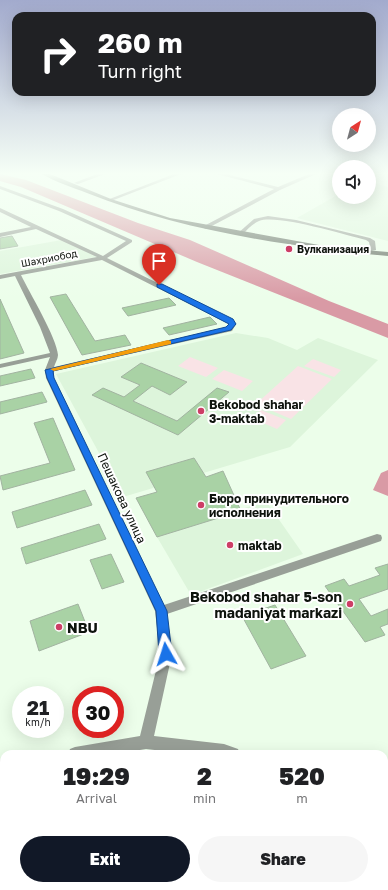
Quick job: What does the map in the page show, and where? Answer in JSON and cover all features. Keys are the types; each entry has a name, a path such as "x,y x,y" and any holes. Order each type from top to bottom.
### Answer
{"main road":[{"path":"158,216 168,219 330,249 388,254"},
{"path":"242,232 332,246 388,251"}],"street":[{"path":"12,216 103,258 230,321 232,324 229,329 49,370"},
{"path":"73,216 130,241 103,258"},
{"path":"208,226 228,216"},
{"path":"242,232 250,223 260,218 279,218 368,239 372,241 373,250"},
{"path":"0,236 37,227"},
{"name":"Шахриобод","path":"0,277 103,258"},
{"path":"17,274 54,354 49,370"},
{"path":"0,366 54,354"},
{"name":"Пешакова улица","path":"49,370 50,378 162,611 166,654 146,742"},
{"path":"162,611 377,538"},
{"path":"99,750 146,742 215,750"}],"shaded area":[{"path":"88,216 119,216 190,240 329,301 388,324 388,338 197,262"},
{"path":"301,216 388,216 388,241 297,218"},
{"path":"67,239 101,256 0,274 0,251"},
{"name":"Bekobod shahar 3-maktab","path":"236,333 268,338 297,350 318,338 378,360 290,447 123,497 56,374"},
{"path":"190,357 218,368 206,377 178,366"},
{"path":"313,359 341,370 334,377 304,366"},
{"path":"298,366 332,379 291,419 256,404"},
{"path":"224,370 253,381 242,391 212,379"},
{"path":"261,410 286,420 277,429 252,418"},
{"path":"388,470 388,496 373,490 381,473"},
{"name":"maktab","path":"266,501 303,554 191,595 157,537"}],"building":[{"path":"12,236 18,246 0,249 0,238"},
{"path":"66,294 95,341 125,335 131,345 82,355 50,297"},
{"path":"169,298 176,305 128,316 122,308"},
{"path":"0,299 24,353 0,359"},
{"path":"210,317 217,324 169,335 163,328"},
{"path":"141,363 187,382 170,395 152,386 133,401 177,421 217,388 229,392 178,435 92,395 103,388 124,397 140,385 121,377"},
{"path":"31,369 35,378 0,386 0,376"},
{"path":"42,392 47,402 0,414 0,402"},
{"path":"53,418 75,470 3,490 0,476 50,463 34,423"},
{"path":"194,458 206,477 223,471 241,511 157,537 136,498 157,492 146,472"},
{"path":"85,490 92,505 17,528 12,512"},
{"path":"99,524 106,539 26,564 21,548"},
{"path":"111,554 124,582 102,589 90,560"},
{"name":"Bekobod shahar 5-son madaniyat markazi","path":"388,564 388,589 359,599 371,616 388,609 388,624 380,627 385,635 365,642 325,586 344,579 349,586 380,575 375,568"},
{"name":"NBU","path":"78,604 89,632 39,651 30,621"},
{"path":"275,605 306,656 271,669 242,616"}],"slow traffic":[{"path":"54,369 168,343"}],"place":[{"name":"Вулканизация","path":"289,249"},
{"name":"Bekobod shahar 3-maktab","path":"201,411"},
{"name":"Бюро принудительного исполнения","path":"201,505"},
{"name":"maktab","path":"230,545"},
{"name":"Bekobod shahar 5-son madaniyat markazi","path":"350,604"},
{"name":"NBU","path":"59,627"}],"route":[{"path":"159,285 230,321 232,324 229,329 49,370 50,378 162,611 166,654"}]}
